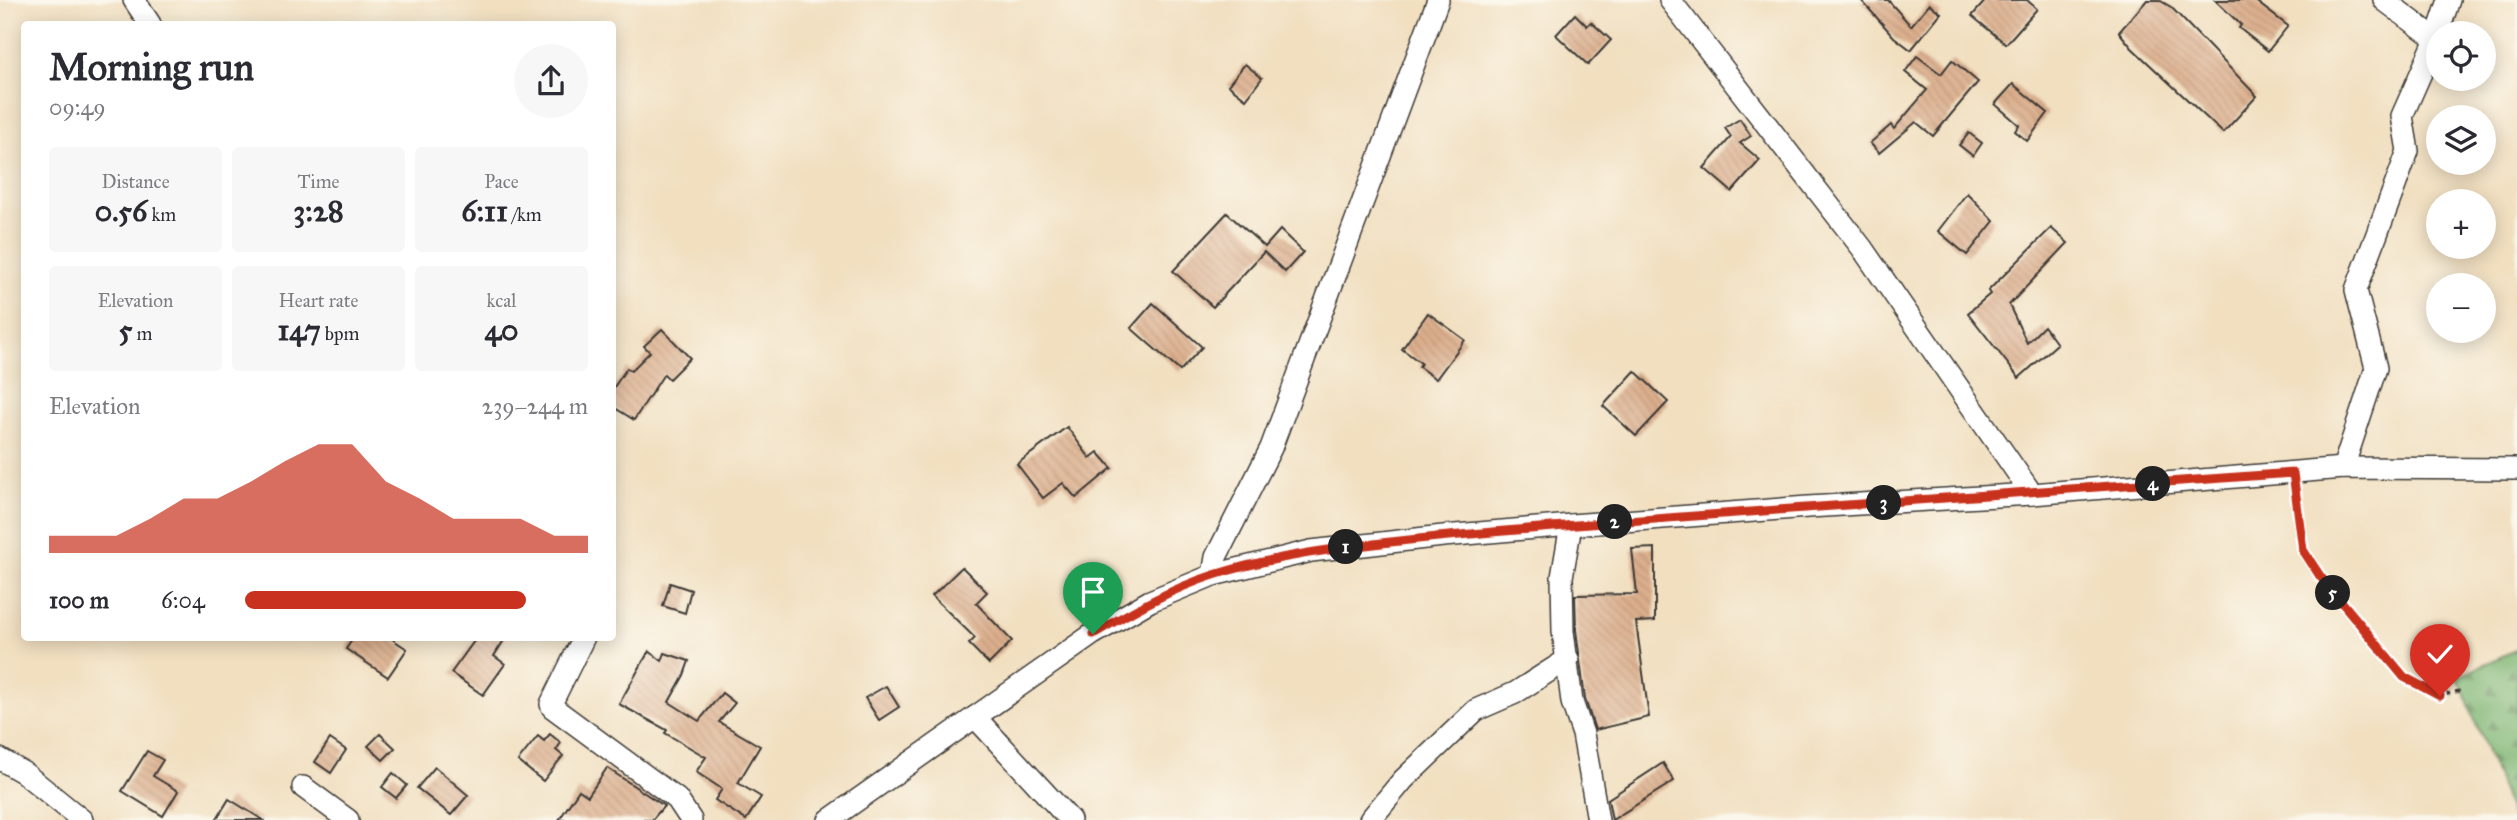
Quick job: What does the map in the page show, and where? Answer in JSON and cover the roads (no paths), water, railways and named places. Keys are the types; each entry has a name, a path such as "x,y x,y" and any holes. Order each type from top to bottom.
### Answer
{"street":[{"path":"134,0 148,21"},
{"path":"1213,575 1216,557 1271,448 1438,0"},
{"path":"1670,0 1862,247 2032,494"},
{"path":"2384,0 2426,28"},
{"path":"2443,21 2449,0"},
{"path":"2343,468 2376,368 2356,290 2408,150 2402,116 2426,63"},
{"path":"829,820 1093,634 1150,601 1213,575 1311,551 1571,525 2032,494 2343,468 2517,469"},
{"path":"1571,525 1562,577 1563,631 1572,702 1583,734 1598,820"},
{"path":"582,641 551,704 552,707 677,799 691,820"},
{"path":"1370,820 1403,780 1476,710 1516,693 1568,659"},
{"path":"975,717 1070,820"},
{"path":"0,759 23,773 82,820"},
{"path":"303,787 348,820"}]}
